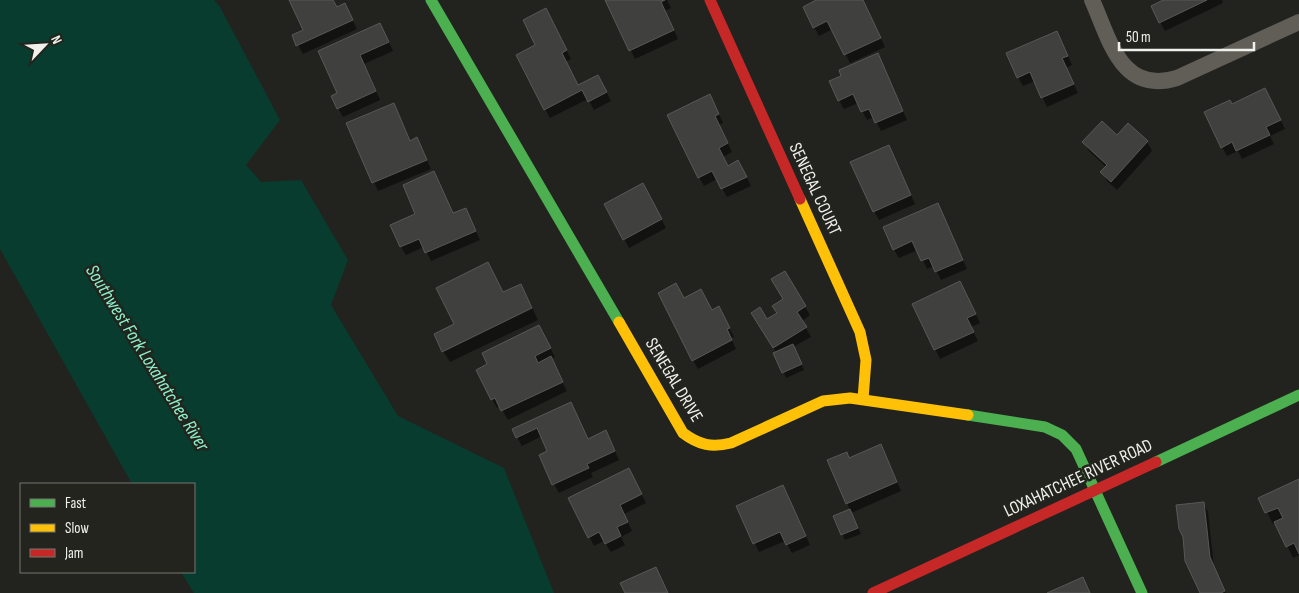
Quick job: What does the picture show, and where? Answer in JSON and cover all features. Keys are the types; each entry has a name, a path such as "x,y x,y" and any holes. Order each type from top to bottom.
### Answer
{"street":[{"name":"SENEGAL DRIVE","path":"431,0 683,433 699,444 718,446 731,443 822,401 850,398 1057,430 1068,438 1076,449 1142,593"},
{"name":"SENEGAL COURT","path":"710,0 860,332 866,360 863,399"},
{"path":"1092,0 1119,59 1127,70 1139,78 1152,82 1165,82 1177,78 1299,22"},
{"name":"LOXAHATCHEE RIVER ROAD","path":"873,593 1299,395"}],"water":[{"name":"Southwest Fork Loxahatchee River","path":"0,0 214,0 220,7 280,120 246,165 261,182 301,180 348,260 331,305 398,416 504,468 554,593 194,593 182,573 195,573 195,483 131,483 0,249"}],"building":[{"path":"289,0 333,0 337,7 345,3 353,20 296,46 292,35 303,30"},
{"path":"605,0 665,0 661,2 674,30 629,51"},
{"path":"816,0 863,0 881,38 844,55 827,21 813,28 803,7"},
{"path":"1163,0 1207,0 1159,23 1151,6"},
{"path":"546,8 567,50 562,53 578,85 598,75 607,92 588,102 582,90 544,110 516,55 535,45 523,20"},
{"path":"380,23 389,42 360,55 376,91 337,109 331,96 337,93 318,51"},
{"path":"1057,31 1068,56 1062,58 1074,84 1041,98 1030,72 1017,78 1006,53"},
{"path":"878,53 903,111 875,123 869,109 861,112 853,94 838,101 829,81 841,76 839,70"},
{"path":"1265,88 1281,120 1266,127 1270,135 1236,151 1232,142 1221,148 1204,112 1230,100 1232,104"},
{"path":"710,94 719,114 715,116 728,143 719,148 728,166 738,160 747,177 721,189 712,171 698,178 667,115"},
{"path":"394,103 410,141 417,137 427,160 372,183 346,123"},
{"path":"1102,121 1117,135 1128,123 1148,141 1111,182 1100,172 1107,165 1082,142"},
{"path":"889,145 911,195 873,212 850,162"},
{"path":"434,171 453,213 466,208 476,231 425,253 419,239 400,247 390,225 415,214 403,185"},
{"path":"643,183 662,219 623,240 604,204"},
{"path":"938,203 963,260 935,272 929,258 921,261 912,241 893,250 883,227"},
{"path":"488,262 503,292 521,284 532,308 442,352 434,334 454,324 436,288"},
{"path":"785,271 806,306 797,312 807,327 773,348 751,313 760,307 767,319 777,313 772,306 783,299 771,279"},
{"path":"960,281 976,314 967,318 974,332 934,350 912,304"},
{"path":"676,283 684,298 701,289 712,310 719,306 730,328 727,329 732,340 692,361 658,293"},
{"path":"539,325 551,348 535,356 538,363 551,356 563,382 501,411 495,398 491,400 476,370 487,364 482,353"},
{"path":"793,344 802,364 782,373 773,353"},
{"path":"571,402 588,439 606,430 615,451 587,464 589,468 552,485 539,455 547,451 537,428 516,438 512,429"},
{"path":"881,444 897,482 846,504 827,460 847,452 849,458"},
{"path":"629,468 642,494 620,505 628,522 617,527 621,536 605,544 599,532 588,538 568,498"},
{"path":"1299,479 1299,554 1294,543 1286,547 1274,522 1283,518 1278,508 1265,513 1258,498"},
{"path":"783,485 806,536 786,545 780,532 753,544 736,506"},
{"path":"1204,502 1210,557 1225,591 1221,593 1200,593 1185,561 1183,537 1179,529 1176,505"},
{"path":"850,509 858,528 841,535 833,516"},
{"path":"656,567 668,593 625,593 620,583"},
{"path":"1083,577 1090,593 1047,593"}],"traffic: fast":[{"path":"431,0 619,322"},
{"path":"1156,462 1299,395"},
{"path":"968,415 1045,427 1062,435 1076,449 1142,593"}],"traffic: slow":[{"path":"800,199 860,332 866,360 863,399"},
{"path":"619,322 683,433 700,443 712,445 731,443 823,401 850,398 968,415"}],"traffic: jam":[{"path":"710,0 800,199"},
{"path":"873,593 1156,462"}]}
